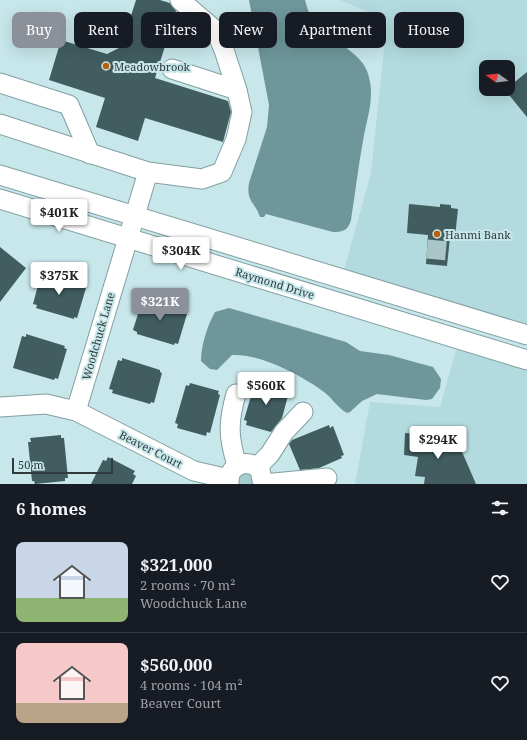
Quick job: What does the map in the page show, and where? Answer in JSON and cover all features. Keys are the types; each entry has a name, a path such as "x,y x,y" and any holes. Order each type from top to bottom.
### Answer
{"street":[{"path":"0,124 148,172 202,179 222,172 236,140 242,112 224,50 216,30 180,0"},
{"path":"172,70 236,90"},
{"path":"0,83 69,105 90,154"},
{"name":"Woodchuck Lane","path":"76,411 148,172"},
{"path":"0,175 527,335"},
{"name":"Raymond Drive","path":"0,199 527,360"},
{"path":"226,478 230,445 230,414 236,394"},
{"name":"Beaver Court","path":"0,407 46,404 76,411 194,471 226,478 247,463 260,475 326,478"},
{"path":"260,475 270,454 284,432 303,412"}],"shaded area":[{"path":"249,0 305,0 309,12 285,12 285,48 347,48 361,61 367,70 371,86 371,102 364,133 351,220 347,228 343,231 333,232 266,214 264,217 260,217 250,198 248,189 249,183 267,127 269,105 258,48 277,48 277,12 251,12"},
{"path":"340,0 527,0 527,326 344,270 371,173 384,48 386,48 386,12 368,12"},
{"path":"229,308 346,342 360,351 389,355 433,367 441,379 440,388 432,399 426,400 377,394 362,401 347,413 327,394 305,379 280,367 255,358 243,355 232,355 217,370 210,369 201,361 202,349 209,323 215,312"},
{"path":"457,347 527,368 527,484 355,484 370,402 440,407"},
{"path":"238,472 252,472 253,484 237,484"}],"building":[{"name":"Meadowbrook","path":"136,0 160,0 170,3 176,11 141,12 141,48 164,48 155,78 228,101 231,112 223,142 145,118 138,141 96,127 105,98 49,80 59,48 66,48 66,42 74,44 74,48 87,48 107,54 119,48 133,48 132,12"},
{"path":"527,72 527,117 510,96 515,96 515,82"},
{"name":"Hanmi Bank","path":"409,204 440,207 440,204 451,205 451,208 458,209 455,237 450,237 447,266 426,264 428,235 407,233"},
{"path":"0,247 26,268 0,302"},
{"path":"46,273 84,284 83,287 86,288 77,318 74,317 74,319 36,308 37,305 33,304 41,274 45,276"},
{"path":"146,299 184,311 184,313 187,314 178,344 175,343 174,345 137,334 137,332 133,330 142,301 146,302"},
{"path":"26,334 65,346 64,348 67,349 58,379 55,378 54,380 13,368 22,336 26,337"},
{"path":"122,358 160,370 162,373 154,403 151,402 150,404 112,393 113,390 109,389 118,360 122,361"},
{"path":"258,380 288,388 287,391 289,392 282,418 271,432 246,425 247,421 244,420 255,382 258,382"},
{"path":"190,383 219,391 218,394 220,395 210,433 207,432 206,436 177,428 178,424 175,423 186,385 189,386"},
{"path":"329,425 330,428 333,426 344,455 341,456 342,458 319,468 300,470 289,444 292,440"},
{"path":"405,433 456,438 476,484 424,484 425,477 415,476 418,457 404,455"},
{"path":"61,435 61,438 64,438 68,478 65,478 65,481 35,484 34,481 32,481 28,442 31,442 30,438"},
{"path":"108,457 135,471 133,474 136,476 132,484 91,484 103,460 106,461"}],"tunnel":[{"path":"427,249 449,251"}],"place":[{"name":"Meadowbrook","path":"106,66"},
{"name":"Hanmi Bank","path":"437,234"}]}
